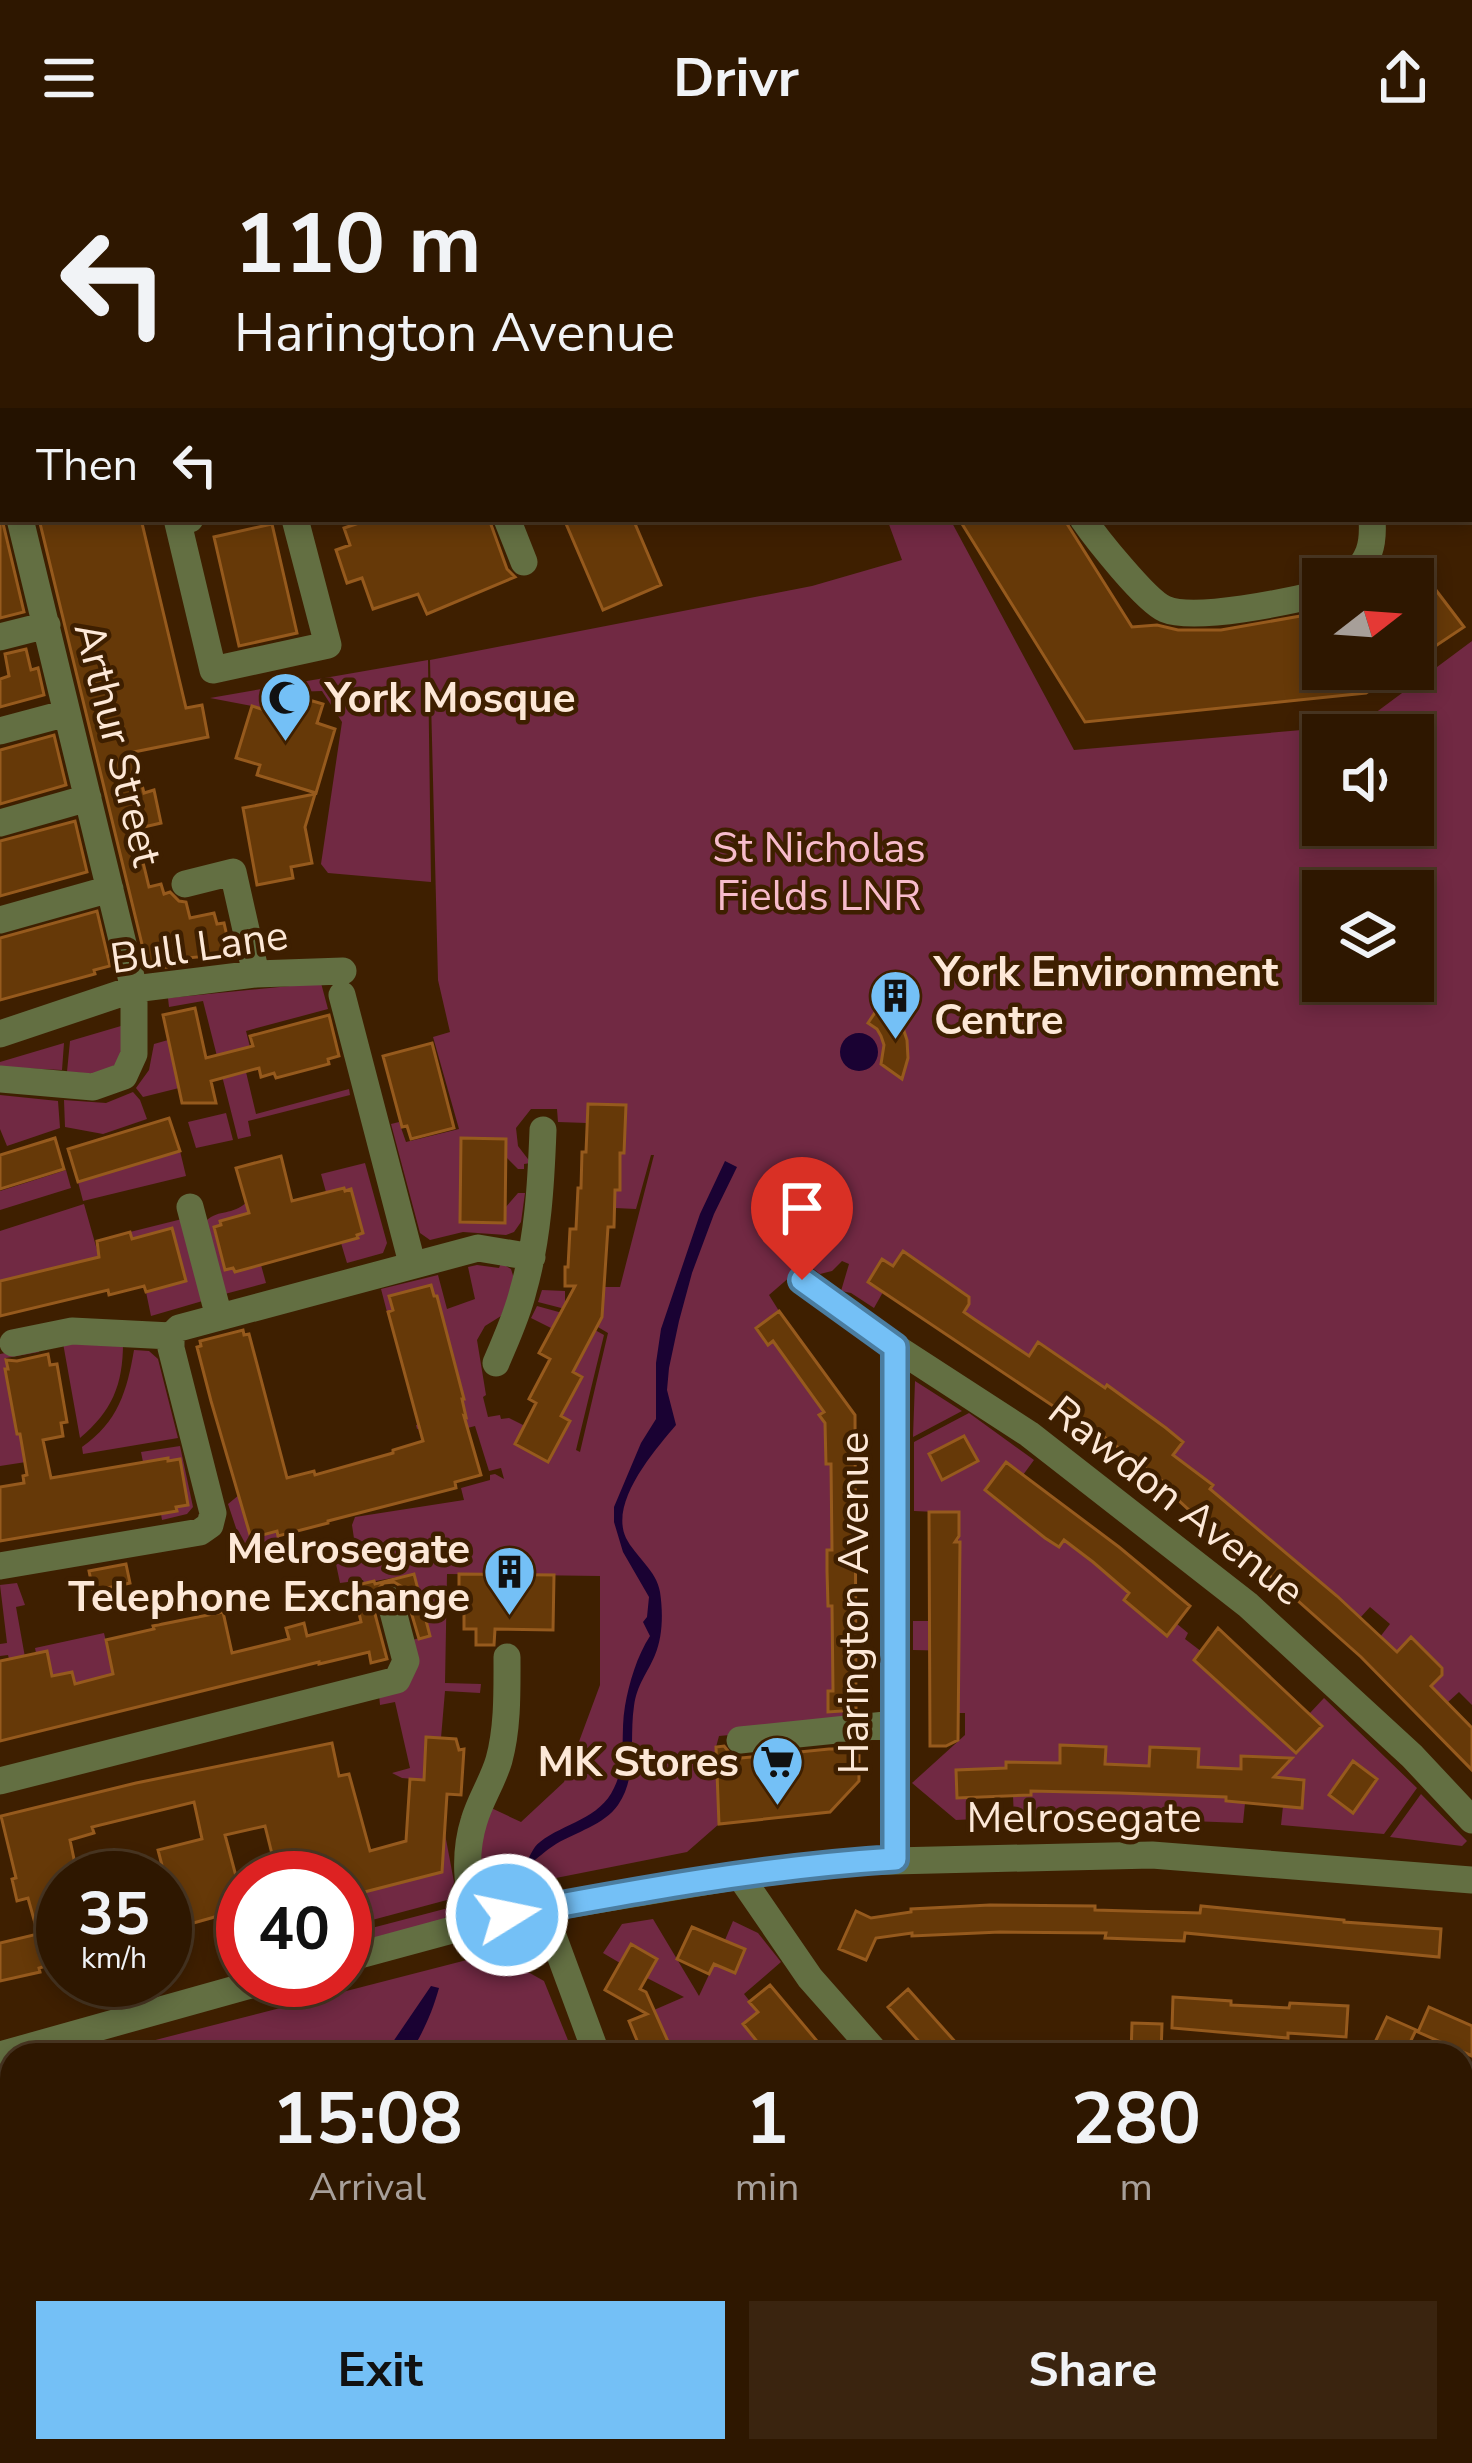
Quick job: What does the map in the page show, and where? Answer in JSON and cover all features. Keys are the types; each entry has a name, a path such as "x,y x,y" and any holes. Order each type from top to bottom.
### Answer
{"street":[{"name":"Arthur Street","path":"0,1079 93,1087 124,1076 134,1054 134,989 21,522"},
{"path":"181,522 213,670 328,645 296,522"},
{"path":"508,522 524,562"},
{"path":"1086,522 1160,607 1180,614 1302,597"},
{"path":"1367,558 1372,522"},
{"path":"0,638 46,625"},
{"path":"0,731 68,713"},
{"path":"0,823 88,798"},
{"path":"185,884 233,872 256,974"},
{"path":"0,920 110,889"},
{"name":"Bull Lane","path":"0,1034 134,989 256,974 343,983 412,1263"},
{"path":"496,1363 532,1257 543,1130"},
{"path":"190,1207 219,1317"},
{"path":"0,1567 200,1532 210,1525 213,1513 171,1348 171,1336 179,1328 478,1248 532,1257"},
{"name":"Rawdon Avenue","path":"802,1280 1029,1434 1248,1605 1412,1756 1472,1820"},
{"path":"13,1343 72,1331 171,1336"},
{"name":"Harington Avenue","path":"895,1347 895,1859"},
{"path":"0,1781 398,1680 406,1661 390,1600"},
{"path":"475,1923 466,1857 473,1822 498,1763 507,1671"},
{"path":"740,1740 895,1724"},
{"name":"Melrosegate","path":"372,1952 542,1909 740,1876 895,1859 1152,1856 1472,1880"},
{"path":"740,1876 811,1978 868,2043"},
{"path":"542,1909 592,2043"},
{"path":"47,2043 216,1995"}],"green space":[{"name":"St Nicholas Fields LNR","path":"888,522 952,522 1074,750 1302,730 1302,846 1434,846 1434,714 1374,714 1406,690 1434,690 1434,669 1472,641 1472,1705 1459,1692 1447,1703 1380,1637 1390,1624 1370,1607 1360,1618 1187,1470 1189,1466 1089,1391 1086,1394 883,1259 868,1281 883,1292 874,1308 841,1291 849,1264 842,1261 820,1274 806,1263 769,1295 779,1311 756,1328 768,1345 773,1341 824,1412 820,1415 832,1433 825,1437 826,1464 831,1464 828,1605 833,1606 833,1691 828,1692 828,1711 856,1712 856,1723 719,1736 719,1824 687,1852 495,1890 487,1882 479,1862 487,1806 521,1822 564,1782 600,1685 600,1576 447,1574 445,1683 481,1684 480,1693 445,1691 441,1738 426,1737 424,1780 392,1773 410,1768 395,1702 380,1705 379,1694 409,1641 430,1635 415,1574 340,1583 336,1564 357,1559 355,1517 464,1500 461,1488 490,1480 490,1475 504,1479 501,1468 489,1471 475,1426 442,1435 438,1424 417,1429 416,1425 465,1413 464,1398 431,1285 390,1296 393,1310 387,1312 381,1289 438,1275 447,1309 475,1299 468,1267 499,1268 501,1263 511,1269 515,1282 501,1316 485,1326 477,1340 488,1417 500,1415 525,1426 561,1416 582,1377 573,1372 553,1329 531,1318 537,1306 566,1314 604,1335 576,1450 580,1452 608,1333 569,1310 538,1302 542,1290 565,1291 565,1305 601,1306 603,1287 620,1287 654,1155 636,1209 615,1208 626,1106 589,1104 587,1123 558,1122 557,1109 531,1109 516,1128 518,1146 531,1163 524,1164 524,1169 506,1157 506,1139 461,1139 460,1166 468,1166 468,1196 460,1196 460,1222 505,1223 505,1208 518,1193 525,1193 521,1222 514,1232 463,1232 430,1240 420,1233 391,1124 399,1122 406,1142 459,1129 433,1037 450,1032 438,980 430,660 812,586 902,560"},
{"path":"428,660 431,882 328,873 321,864 342,722 322,691 293,692 286,717 210,698"},
{"path":"321,983 328,1009 246,1031 250,1047 230,1052 236,1074 246,1072 256,1114 349,1089 350,1095 248,1121 251,1136 238,1139 203,1001 169,1007 168,998"},
{"path":"121,1026 123,1061 98,1074 67,1072 70,1041"},
{"path":"168,1040 179,1088 143,1097 136,1088 149,1070 154,1044"},
{"path":"64,1043 62,1070 0,1067 0,1062"},
{"path":"133,1092 147,1119 103,1134 65,1127 64,1100 106,1103"},
{"path":"0,1095 58,1101 60,1128 7,1146 0,1129"},
{"path":"226,1113 233,1140 196,1148 188,1122"},
{"path":"180,1151 186,1176 83,1201 78,1182"},
{"path":"365,1163 387,1243 383,1253 347,1263 341,1243 363,1233 352,1190 326,1192 321,1174"},
{"path":"66,1170 71,1188 0,1210 0,1191"},
{"path":"248,1201 251,1213 213,1228 225,1270 261,1265 266,1283 221,1295 206,1221"},
{"path":"84,1204 99,1257 0,1281 0,1231"},
{"path":"186,1218 206,1300 151,1316 146,1292 186,1280 172,1229 132,1239 130,1232"},
{"path":"63,1343 123,1343 114,1396 80,1438"},
{"path":"38,1347 39,1352 6,1358 16,1433 26,1462 0,1466 0,1354"},
{"path":"134,1350 149,1351 158,1359 178,1438 83,1454 82,1447 104,1427 119,1404"},
{"path":"915,1381 962,1411 913,1437"},
{"path":"969,1413 1034,1460 1023,1475 1077,1550 1092,1562 1096,1559 1097,1567 1116,1582 1121,1578 1188,1633 1185,1639 1303,1745 1322,1726 1309,1714 1324,1698 1417,1788 1384,1834 1281,1825 1283,1806 1303,1779 1228,1773 1226,1801 1245,1803 1243,1823 1014,1818 1013,1796 1031,1795 1030,1769 956,1770 957,1797 974,1797 976,1819 956,1820 912,1783 965,1735 965,1713 957,1713 957,1651 913,1650 913,1621 931,1621 960,1636 958,1513 914,1511 914,1442","holes":["964,1436 977,1460 942,1479 929,1455","1353,1762 1377,1779 1353,1813 1329,1796","1138,1766 1212,1768 1138,1793"]},
{"path":"180,1446 193,1507 187,1514 162,1520 161,1514 188,1504 168,1459 143,1462 141,1452"},
{"path":"239,1495 277,1531 281,1544 253,1550 242,1546 228,1504"},
{"path":"17,1583 25,1605 16,1607 28,1674 18,1692 8,1655 0,1656 0,1644 7,1643 0,1585"},
{"path":"104,1633 114,1675 75,1684 72,1672 52,1676 47,1652 36,1653 35,1648"},
{"path":"1421,1794 1467,1841 1462,1846 1390,1837"},
{"path":"445,1834 454,1882 447,1900 372,1920 372,1890 442,1872"},
{"path":"452,1907 443,1920 372,1939 372,1928"},
{"path":"653,1919 699,1996 714,1964 735,1973 745,1950 725,1940 733,1921 758,1933 781,1962 744,1994 783,2043 669,2043 654,2010 684,1997 647,1978 657,1959 632,1944 620,1963 603,1953 622,1924"},
{"path":"494,1953 544,1981 569,2043 144,2043 284,2007 372,2007 372,1984"}],"shaded area":[{"path":"859,1033 873,1038 878,1052 873,1066 859,1071 845,1066 840,1052 845,1038"},
{"path":"725,1161 737,1167 692,1273 669,1368 667,1390 676,1425 637,1477 624,1509 626,1538 658,1584 662,1616 658,1648 635,1698 628,1782 618,1805 605,1818 527,1866 537,1844 600,1807 618,1778 627,1697 650,1636 643,1622 649,1597 623,1552 614,1507 656,1419 661,1329 700,1214"},
{"path":"431,1986 439,1988 416,2043 392,2043"}],"building":[{"path":"0,522 3,522 24,612 0,618"},
{"path":"40,522 142,522 186,708 202,705 208,737 134,752 144,793 154,790 161,823 135,829 149,887 161,884 164,894 170,892 186,902 190,918 214,913 217,924 224,923 231,954 175,959 177,966 148,969"},
{"path":"362,522 490,522 507,569 515,577 427,614 418,594 373,609 362,578 347,583 336,550 350,545 344,528"},
{"path":"565,522 634,522 661,585 603,610"},
{"path":"961,522 1066,522 1132,627 1221,630 1302,616 1302,690 1370,690 1085,722"},
{"path":"272,524 297,633 239,646 214,537"},
{"path":"1434,588 1464,627 1434,647"},
{"path":"26,649 31,670 38,668 44,695 0,707 0,679 9,676 5,654"},
{"name":"York Mosque","path":"292,695 323,704 317,723 335,729 316,793 257,775 260,765 236,758 252,706 286,717"},
{"path":"54,735 66,785 0,804 0,750"},
{"name":"York Mosque","path":"315,794 305,827 312,863 291,867 293,878 257,885 243,808"},
{"path":"75,821 87,872 0,896 0,841"},
{"path":"97,911 110,966 0,1000 0,938"},
{"name":"York Environment Centre","path":"882,1002 901,1022 907,1040 902,1079 881,1064 884,1045 877,1029 868,1023"},
{"path":"195,1008 206,1058 253,1046 250,1036 329,1015 339,1056 328,1059 329,1064 276,1078 274,1073 261,1077 259,1068 211,1081 216,1103 182,1103 163,1015"},
{"path":"432,1043 454,1128 411,1139 407,1126 402,1127 383,1056"},
{"path":"588,1104 626,1105 620,1190 615,1190 614,1227 608,1227 602,1317 573,1372 582,1377 561,1416 570,1421 548,1462 515,1444 536,1403 529,1399 550,1359 539,1353 575,1286 565,1286 565,1267 570,1229 576,1229"},
{"path":"169,1118 180,1151 78,1182 68,1149"},
{"path":"55,1138 64,1169 0,1189 0,1155"},
{"path":"461,1138 506,1139 505,1223 460,1222"},
{"path":"281,1156 292,1201 351,1189 363,1233 235,1272 225,1270 214,1227 249,1213 236,1168"},
{"path":"172,1228 186,1281 146,1292 144,1286 109,1295 108,1290 0,1316 0,1281 99,1257 97,1241 130,1232 132,1239"},
{"path":"903,1251 969,1297 964,1312 974,1319 1029,1356 1038,1342 1166,1428 1183,1442 1173,1455 1213,1485 1210,1489 1397,1652 1411,1637 1442,1668 1442,1675 1431,1686 1472,1728 1472,1770 1361,1657 1261,1568 1264,1564 1188,1509 1175,1497 1178,1493 1065,1407 1062,1412 868,1282 882,1259 893,1266"},
{"path":"431,1285 481,1475 455,1482 456,1488 278,1536 277,1531 251,1538 197,1347 200,1341 243,1330 244,1335 249,1334 287,1478 314,1471 315,1475 423,1441 388,1312 393,1310 389,1296"},
{"path":"779,1311 855,1415 856,1710 828,1712 828,1691 833,1691 827,1571 827,1550 832,1550 831,1464 826,1464 825,1423 819,1415 824,1412 773,1341 768,1345 756,1328"},
{"path":"48,1354 50,1365 57,1364 67,1422 61,1423 63,1436 43,1440 51,1478 180,1459 188,1505 176,1507 177,1511 0,1541 0,1487 24,1483 27,1475 6,1360"},
{"path":"964,1436 978,1461 942,1480 929,1454"},
{"path":"1006,1462 1190,1606 1167,1636 1124,1600 1129,1593 1093,1562 1064,1540 1059,1547 1045,1538 985,1490"},
{"path":"929,1512 959,1512 955,1542 960,1542 958,1740 946,1746 930,1746"},
{"path":"126,1564 130,1583 93,1591 89,1571"},
{"path":"414,1574 430,1636 419,1639 404,1588 384,1583 373,1594 372,1603 387,1659 371,1663 369,1652 319,1662 0,1741 0,1661 47,1651 52,1676 72,1672 75,1684 113,1674 106,1640 223,1612 232,1653 289,1639 286,1628 304,1623 307,1636 361,1622 353,1586"},
{"name":"Melrosegate Telephone Exchange","path":"459,1574 554,1575 553,1630 495,1629 494,1645 476,1645 476,1629 464,1629"},
{"path":"1218,1628 1322,1726 1296,1753 1194,1660"},
{"path":"426,1737 456,1739 459,1750 464,1749 461,1795 447,1794 442,1872 372,1890 370,1851 406,1841 410,1779 424,1780"},
{"path":"332,1743 339,1776 349,1774 370,1851 271,1851 265,1826 225,1835 229,1851 216,1851 216,1917 192,1923 192,1851 158,1850 202,1839 194,1802 92,1827 94,1833 70,1840 72,1851 36,1851 36,1927 28,1898 17,1901 1,1816"},
{"path":"1060,1745 1106,1747 1105,1764 1149,1766 1150,1747 1199,1749 1198,1767 1241,1769 1241,1756 1292,1758 1274,1777 1304,1780 1302,1808 1226,1801 1226,1797 1120,1793 1031,1791 1031,1795 957,1798 956,1770 1006,1768 1006,1762 1060,1763"},
{"path":"724,1746 741,1758 859,1749 859,1781 830,1812 719,1824 716,1747"},
{"path":"1353,1761 1377,1779 1353,1813 1329,1795"},
{"path":"990,1905 1200,1913 1201,1906 1441,1929 1439,1957 1185,1933 1184,1941 1105,1938 1106,1933 912,1933 876,1938 866,1960 839,1949 856,1911 871,1918 911,1909"},
{"path":"692,1927 745,1949 735,1973 714,1964 709,1974 677,1959"},
{"path":"36,1934 36,1973 0,1981 0,1943"},
{"path":"631,1944 657,1959 640,1989 646,1992 669,2043 638,2043 629,2021 647,2014 605,1990"},
{"path":"770,1985 817,2041 758,2043 743,2024 758,2012 749,2002"},
{"path":"908,1989 956,2043 920,2043 888,2007"},
{"path":"1173,1997 1289,2008 1290,2003 1348,2006 1346,2037 1288,2033 1288,2038 1172,2028"},
{"path":"1429,2007 1472,2026 1472,2043 1443,2043 1418,2032"},
{"path":"1387,2017 1416,2030 1410,2043 1375,2043"},
{"path":"1132,2023 1162,2024 1161,2043 1131,2043"}],"place":[{"name":"York Mosque","path":"286,743"},
{"name":"York Environment Centre","path":"895,1041"},
{"name":"Melrosegate Telephone Exchange","path":"509,1618"},
{"name":"MK Stores","path":"778,1807"}],"route":[{"path":"507,1915 740,1876 895,1859 895,1347 802,1280"}]}
